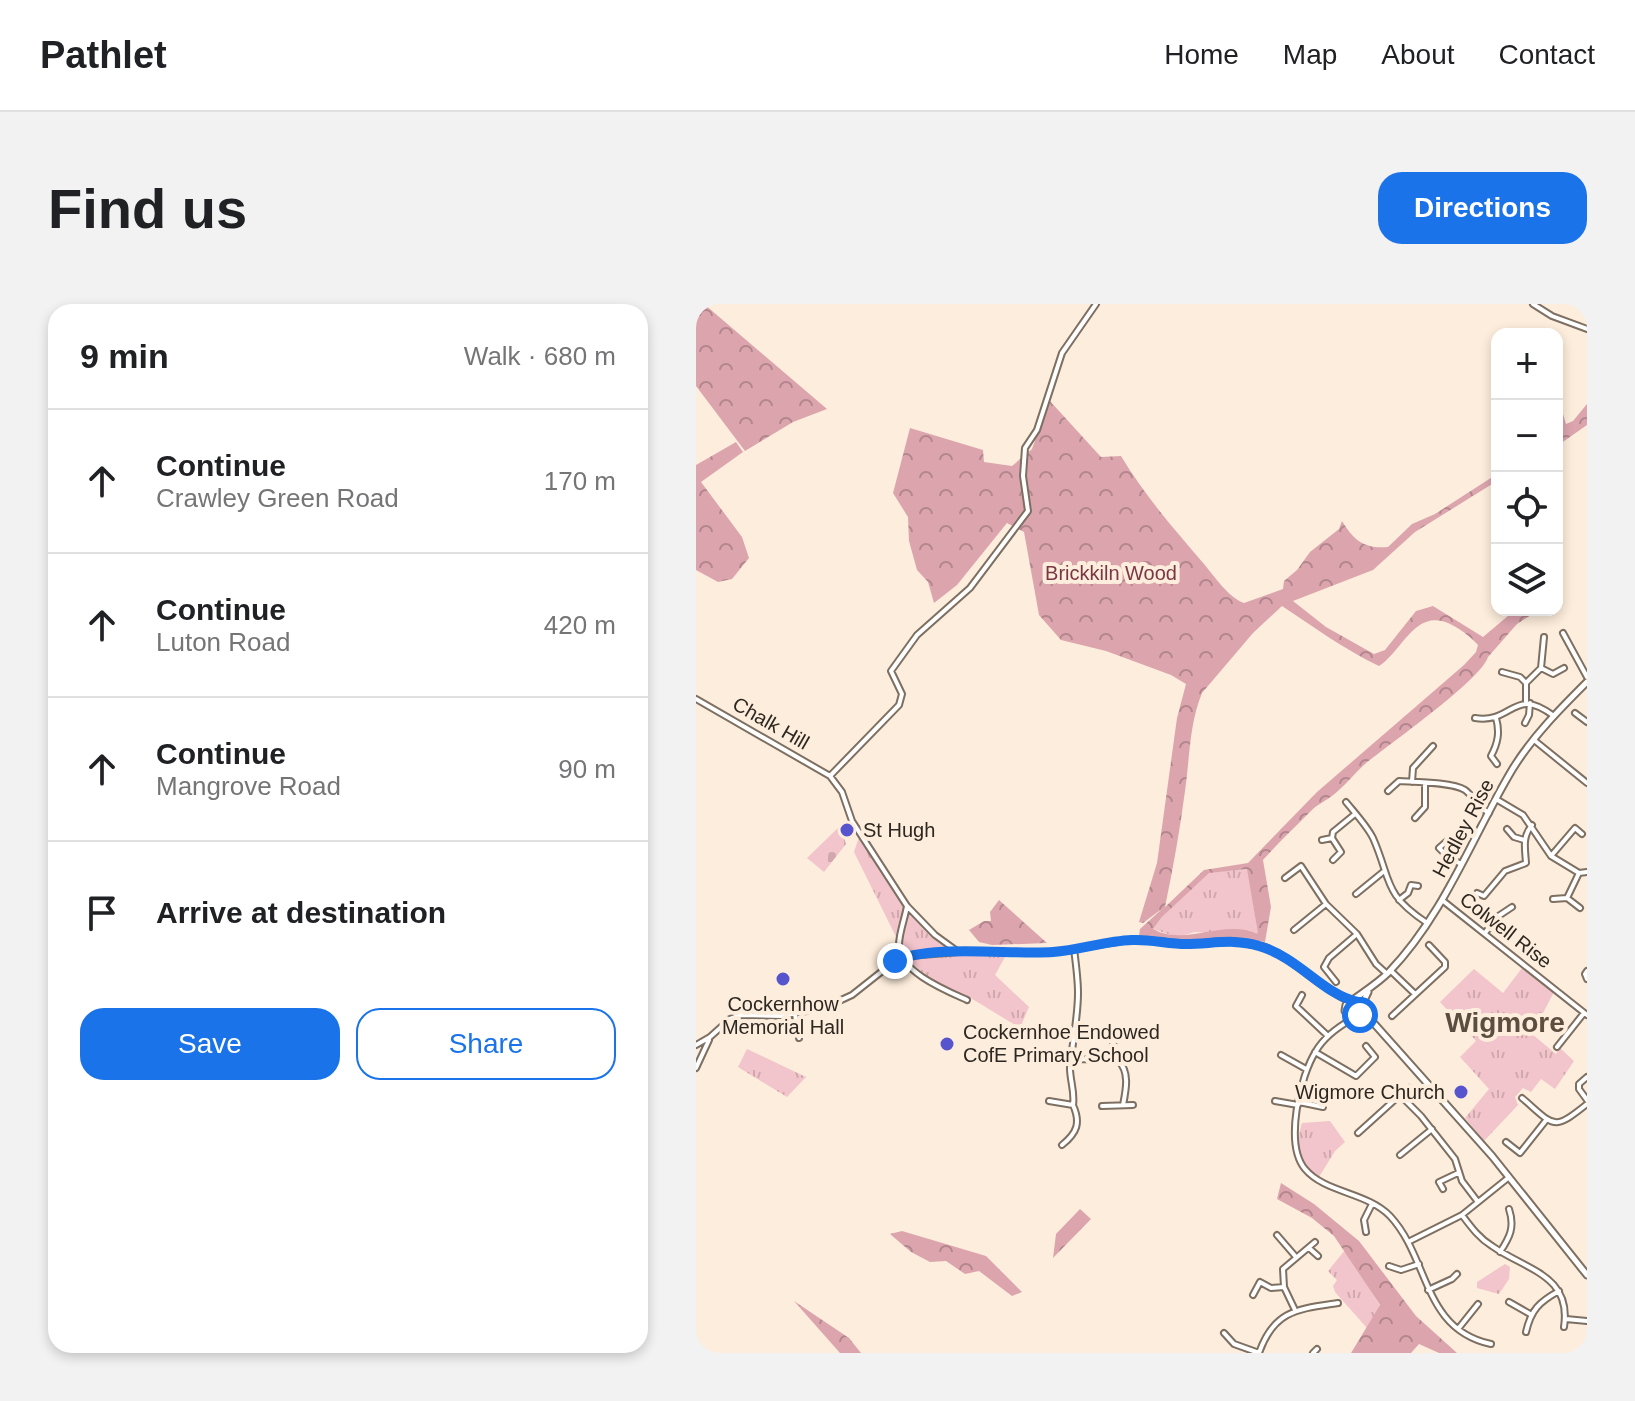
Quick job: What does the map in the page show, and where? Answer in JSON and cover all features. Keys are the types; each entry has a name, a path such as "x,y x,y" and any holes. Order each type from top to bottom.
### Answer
{"street":[{"path":"959,952 935,935 907,906 852,821 842,792 830,776 899,705 902,694 891,671 905,650 923,629 970,588 1028,511 1023,476 1025,448 1037,430 1062,353 1096,304"},
{"path":"1533,304 1552,316 1587,329"},
{"path":"1563,633 1587,679"},
{"path":"1526,683 1541,668 1544,637"},
{"path":"1541,668 1553,674 1564,668"},
{"path":"1502,672 1520,677 1526,683 1528,703 1525,723"},
{"name":"Hedley Rise","path":"1352,1001 1389,972 1427,923 1513,768 1587,679"},
{"name":"Chalk Hill","path":"696,699 830,776"},
{"path":"1475,718 1496,718 1528,703 1540,705 1554,716"},
{"path":"1575,713 1587,722"},
{"path":"1496,718 1499,728 1491,756 1497,764"},
{"path":"1534,740 1587,783"},
{"path":"1412,782 1413,768 1433,746"},
{"path":"1388,791 1399,781 1454,786 1465,791 1489,813"},
{"path":"1415,818 1425,807 1425,783"},
{"path":"1496,799 1523,815 1551,856 1579,873 1587,872"},
{"path":"1346,802 1372,837 1383,872 1399,900 1427,923"},
{"path":"1333,860 1341,852 1332,838 1333,832 1355,814"},
{"path":"1477,893 1484,896 1505,871 1526,863 1525,833 1532,825"},
{"path":"1551,856 1575,828 1582,834"},
{"path":"1507,829 1514,837 1524,840"},
{"path":"1322,840 1332,838"},
{"path":"1447,841 1439,848 1461,864"},
{"path":"1285,878 1301,866 1326,904 1357,934 1376,964 1415,994"},
{"path":"1356,894 1383,872"},
{"path":"1567,898 1579,873"},
{"path":"1399,900 1408,893 1411,885 1408,878"},
{"path":"1411,885 1418,886"},
{"path":"1553,899 1567,898 1580,908"},
{"name":"Colwell Rise","path":"1442,900 1586,1014"},
{"path":"1294,930 1326,904"},
{"path":"907,906 898,946 902,958 935,985 967,1000"},
{"path":"1484,933 1497,917 1512,907"},
{"path":"1336,982 1324,967 1329,958 1357,934"},
{"path":"696,1045 730,1019 741,1015 795,1014 826,1007 852,995 902,958 959,952 1038,953 1135,939 1188,944 1233,941 1264,947 1293,961 1336,995 1361,1008 1587,1275"},
{"path":"1392,1016 1445,967 1445,962 1429,945"},
{"path":"1062,1145 1074,1136 1079,1121 1073,1105 1075,1090 1070,1067 1078,991 1074,949"},
{"path":"1587,971 1587,979"},
{"name":"Hedley Rise","path":"1355,1018 1368,991"},
{"path":"1302,995 1296,1006 1328,1036"},
{"path":"1336,995 1349,1017 1371,1023"},
{"path":"1339,1027 1352,1001"},
{"path":"795,1014 799,1038"},
{"path":"1557,1047 1586,1014"},
{"path":"1355,1018 1328,1036 1306,1069 1298,1104 1296,1154 1305,1170 1323,1182 1389,1214 1410,1241 1439,1310 1469,1340 1491,1344"},
{"path":"1019,1029 1073,1032"},
{"path":"696,1068 710,1037"},
{"path":"1111,1061 1114,1037"},
{"path":"1315,1052 1356,1076 1375,1057 1366,1046"},
{"path":"1281,1055 1306,1069"},
{"path":"1073,1059 1118,1060 1126,1076 1123,1105"},
{"path":"1522,1098 1554,1124 1562,1123 1587,1102 1579,1084 1587,1077"},
{"path":"1358,1133 1409,1088"},
{"path":"1400,1095 1455,1159 1459,1173 1478,1202"},
{"path":"1049,1101 1073,1105"},
{"path":"1275,1101 1323,1107"},
{"path":"1102,1106 1133,1105"},
{"path":"1506,1142 1520,1153 1547,1119"},
{"path":"1400,1155 1432,1129"},
{"path":"1443,1189 1439,1182 1459,1173"},
{"path":"1410,1241 1462,1215 1508,1178"},
{"path":"1366,1232 1364,1220 1372,1204"},
{"path":"1500,1252 1511,1236 1509,1209"},
{"path":"1462,1215 1482,1240 1547,1278 1559,1291 1564,1300 1564,1327"},
{"path":"1277,1235 1296,1257"},
{"path":"1295,1310 1284,1287 1283,1269 1315,1242"},
{"path":"1309,1248 1318,1256"},
{"path":"1389,1266 1401,1270 1419,1264"},
{"path":"1428,1290 1457,1274"},
{"path":"1253,1295 1260,1282 1271,1288 1284,1287"},
{"path":"1526,1332 1530,1314 1539,1303 1559,1291"},
{"path":"1509,1302 1530,1314"},
{"path":"1224,1333 1234,1344 1259,1353 1265,1335 1274,1324 1295,1310 1338,1303"},
{"path":"1458,1329 1478,1304"},
{"path":"1566,1319 1587,1321"}],"green space":[{"path":"696,304 704,304 827,409 793,422 745,451 696,386"},
{"name":"Brickkiln Wood","path":"1049,400 1101,457 1121,456 1150,499 1217,580 1244,603 1283,589 1284,581 1310,552 1339,529 1342,521 1361,542 1373,547 1388,547 1412,524 1435,514 1491,478 1491,485 1415,532 1373,570 1293,601 1326,627 1374,654 1385,650 1416,611 1433,606 1483,637 1508,616 1530,616 1517,624 1469,681 1314,808 1263,860 1271,907 1265,942 1239,939 1191,941 1139,936 1140,929 1163,908 1143,923 1139,922 1157,863 1177,718 1186,684 1171,675 1106,651 1061,640 1039,615 1024,532 1007,523 957,585 934,603 928,582 917,570 909,541 908,517 893,493 910,428 983,450 984,462 1012,466 1032,449","holes":["1282,606 1342,646 1379,666 1418,626 1437,620 1464,632 1478,645 1464,665 1317,792 1248,863 1204,870 1165,907 1181,820 1192,729 1202,693 1253,633","1247,869 1258,934 1231,929 1178,935 1153,929 1209,873"]},
{"path":"1587,404 1587,425 1563,442 1563,414 1566,424 1573,421"},
{"path":"736,442 743,452 701,482 742,537 749,558 732,579 718,582 696,570 696,465"},
{"path":"840,826 846,844 824,872 807,858"},
{"path":"859,837 929,934 944,946 962,954 1006,955 995,975 1029,1007 1020,1028 969,997 935,983 907,959 854,852"},
{"path":"1248,869 1258,935 1195,932 1177,937 1153,929 1209,872"},
{"path":"999,900 1047,943 992,945 979,942 969,930 984,921 991,921 990,912"},
{"path":"1522,968 1554,992 1532,1034 1556,1054 1560,1048 1574,1061 1555,1089 1541,1079 1531,1092 1523,1088 1515,1097 1518,1105 1484,1141 1465,1118 1489,1089 1460,1057 1476,1041 1440,1002 1474,969 1503,993"},
{"path":"747,1049 806,1077 787,1097 738,1067"},
{"path":"1330,1121 1345,1142 1335,1151 1319,1177 1307,1166 1300,1153 1300,1131 1302,1123"},
{"path":"1281,1183 1314,1204 1359,1241 1416,1316 1457,1353 1439,1353 1419,1344 1411,1353 1351,1353 1380,1305 1334,1236 1312,1218 1277,1199"},
{"path":"1080,1209 1091,1219 1053,1258 1056,1234"},
{"path":"902,1231 986,1256 1022,1292 1012,1296 979,1271 965,1274 946,1261 930,1262 911,1252 890,1234"},
{"path":"1345,1250 1380,1306 1367,1328 1335,1292 1333,1286 1337,1280 1328,1271"},
{"path":"1505,1264 1510,1267 1509,1279 1499,1294 1477,1288 1477,1282"},
{"path":"794,1301 849,1338 861,1353 840,1353"}],"place":[{"name":"St Hugh","path":"847,830"},
{"name":"Cockernhow Memorial Hall","path":"783,979"},
{"name":"Cockernhoe Endowed CofE Primary School","path":"947,1044"},
{"name":"Wigmore Church","path":"1461,1092"}],"district":[{"name":"Wigmore","path":"1505,1022"}],"route":[{"path":"895,961 909,956 959,952 1056,952 1135,939 1188,944 1245,942 1293,961 1336,995 1358,1002 1362,1008 1360,1015"}]}
